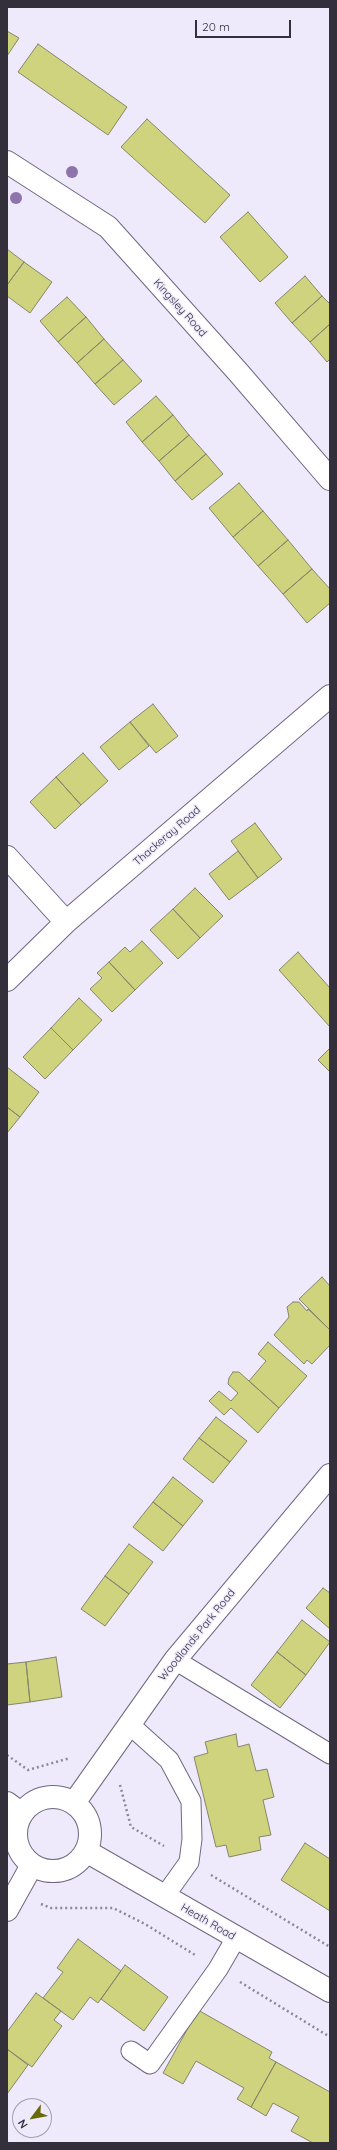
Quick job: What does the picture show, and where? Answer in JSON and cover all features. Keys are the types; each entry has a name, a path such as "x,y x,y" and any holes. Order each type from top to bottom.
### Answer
{"street":[{"name":"Kingsley Road","path":"7,162 108,227 238,372 330,480"},
{"name":"Thackeray Road","path":"7,980 66,922 330,696"},
{"path":"7,856 66,922"},
{"name":"Woodlands Park Road","path":"74,1803 175,1660 330,1475"},
{"path":"48,1797 54,1797 74,1803 87,1818 90,1836 86,1852 78,1861 68,1868 53,1871 32,1865 19,1846 15,1809 48,1797"},
{"name":"Heath Road","path":"86,1852 330,1991"},
{"path":"7,1910 32,1865"}],"lane":[{"path":"175,1660 330,1754"},
{"path":"129,1724 169,1760 191,1802 192,1839 189,1862 164,1897"},
{"path":"131,2051 150,2064 218,1968 236,1938"}],"path":[{"path":"7,1755 28,1770 93,1751 104,1759"}],"building":[{"path":"7,31 19,38 7,56"},
{"path":"38,44 127,107 108,135 18,72"},
{"path":"147,119 230,195 205,223 121,147"},
{"path":"248,212 288,257 260,282 220,237"},
{"path":"7,249 24,262 7,285"},
{"path":"24,262 52,282 30,313 7,296 7,285"},
{"path":"305,276 322,296 292,323 275,303"},
{"path":"322,296 330,304 330,324 310,342 292,323"},
{"path":"67,297 86,317 58,342 40,321"},
{"path":"86,317 104,339 77,363 58,342"},
{"path":"330,324 330,359 327,362 310,342"},
{"path":"104,339 123,360 95,384 77,363"},
{"path":"123,360 142,381 114,405 95,384"},
{"path":"156,396 173,415 142,442 126,422"},
{"path":"173,415 189,435 159,461 142,442"},
{"path":"189,435 206,454 175,481 159,461"},
{"path":"206,454 223,474 192,500 175,481"},
{"path":"239,483 263,511 233,537 209,508"},
{"path":"263,511 288,540 258,566 233,537"},
{"path":"288,540 312,569 283,594 258,566"},
{"path":"312,569 330,589 330,603 307,623 283,594"},
{"path":"153,704 178,736 156,753 130,722"},
{"path":"130,722 149,746 119,770 100,747"},
{"path":"83,753 108,781 81,805 56,777"},
{"path":"56,777 81,805 55,829 30,802"},
{"path":"255,823 282,859 258,878 231,841"},
{"path":"238,851 258,878 229,900 209,874"},
{"path":"195,888 223,916 200,938 173,909"},
{"path":"173,909 200,938 178,959 150,930"},
{"path":"142,941 163,963 135,990 109,962 125,947 130,952"},
{"path":"298,952 330,988 330,1027 279,970"},
{"path":"109,962 135,990 112,1012 90,989 102,978 97,973"},
{"path":"79,998 102,1020 73,1050 51,1028"},
{"path":"51,1028 73,1050 45,1079 23,1057"},
{"path":"330,1048 330,1072 318,1060"},
{"path":"7,1067 39,1092 20,1117 7,1107"},
{"path":"7,1107 20,1117 7,1133"},
{"path":"322,1277 330,1286 330,1330 299,1299"},
{"path":"293,1302 299,1302 307,1311 308,1309 330,1330 330,1345 312,1364 307,1360 304,1364 274,1335 289,1317 287,1307"},
{"path":"268,1342 307,1376 279,1408 249,1381 266,1361 258,1354"},
{"path":"233,1372 239,1372 279,1408 258,1433 231,1408 224,1415 209,1401 219,1391 231,1401 238,1393 228,1384 229,1378"},
{"path":"216,1417 247,1441 230,1462 199,1438"},
{"path":"199,1438 230,1462 213,1483 183,1459"},
{"path":"173,1477 203,1501 183,1526 153,1502"},
{"path":"153,1502 183,1526 163,1551 133,1527"},
{"path":"129,1544 153,1562 129,1594 105,1576"},
{"path":"105,1576 129,1594 105,1626 81,1609"},
{"path":"323,1588 330,1593 330,1629 306,1608"},
{"path":"302,1620 330,1642 306,1675 277,1652"},
{"path":"277,1652 306,1675 280,1708 251,1685"},
{"path":"56,1657 62,1697 30,1702 26,1662"},
{"path":"26,1662 30,1702 7,1705 7,1664"},
{"path":"236,1734 238,1747 249,1744 256,1771 267,1769 274,1797 263,1800 271,1835 259,1837 261,1850 229,1857 226,1845 216,1847 194,1757 208,1753 205,1742"},
{"path":"305,1843 330,1859 330,1911 281,1880"},
{"path":"78,1939 121,1971 98,2003 90,1997 73,2020 43,1998 63,1972 57,1968"},
{"path":"125,1965 168,1997 144,2031 101,1999"},
{"path":"36,1993 61,2011 54,2020 62,2026 32,2067 7,2049 7,2032"},
{"path":"198,2010 272,2052 269,2058 276,2062 251,2107 237,2099 244,2088 196,2061 183,2084 163,2073"},
{"path":"7,2049 28,2065 7,2094"},
{"path":"276,2062 330,2092 330,2143 313,2143 291,2131 299,2117 273,2103 266,2116 251,2107"}]}
